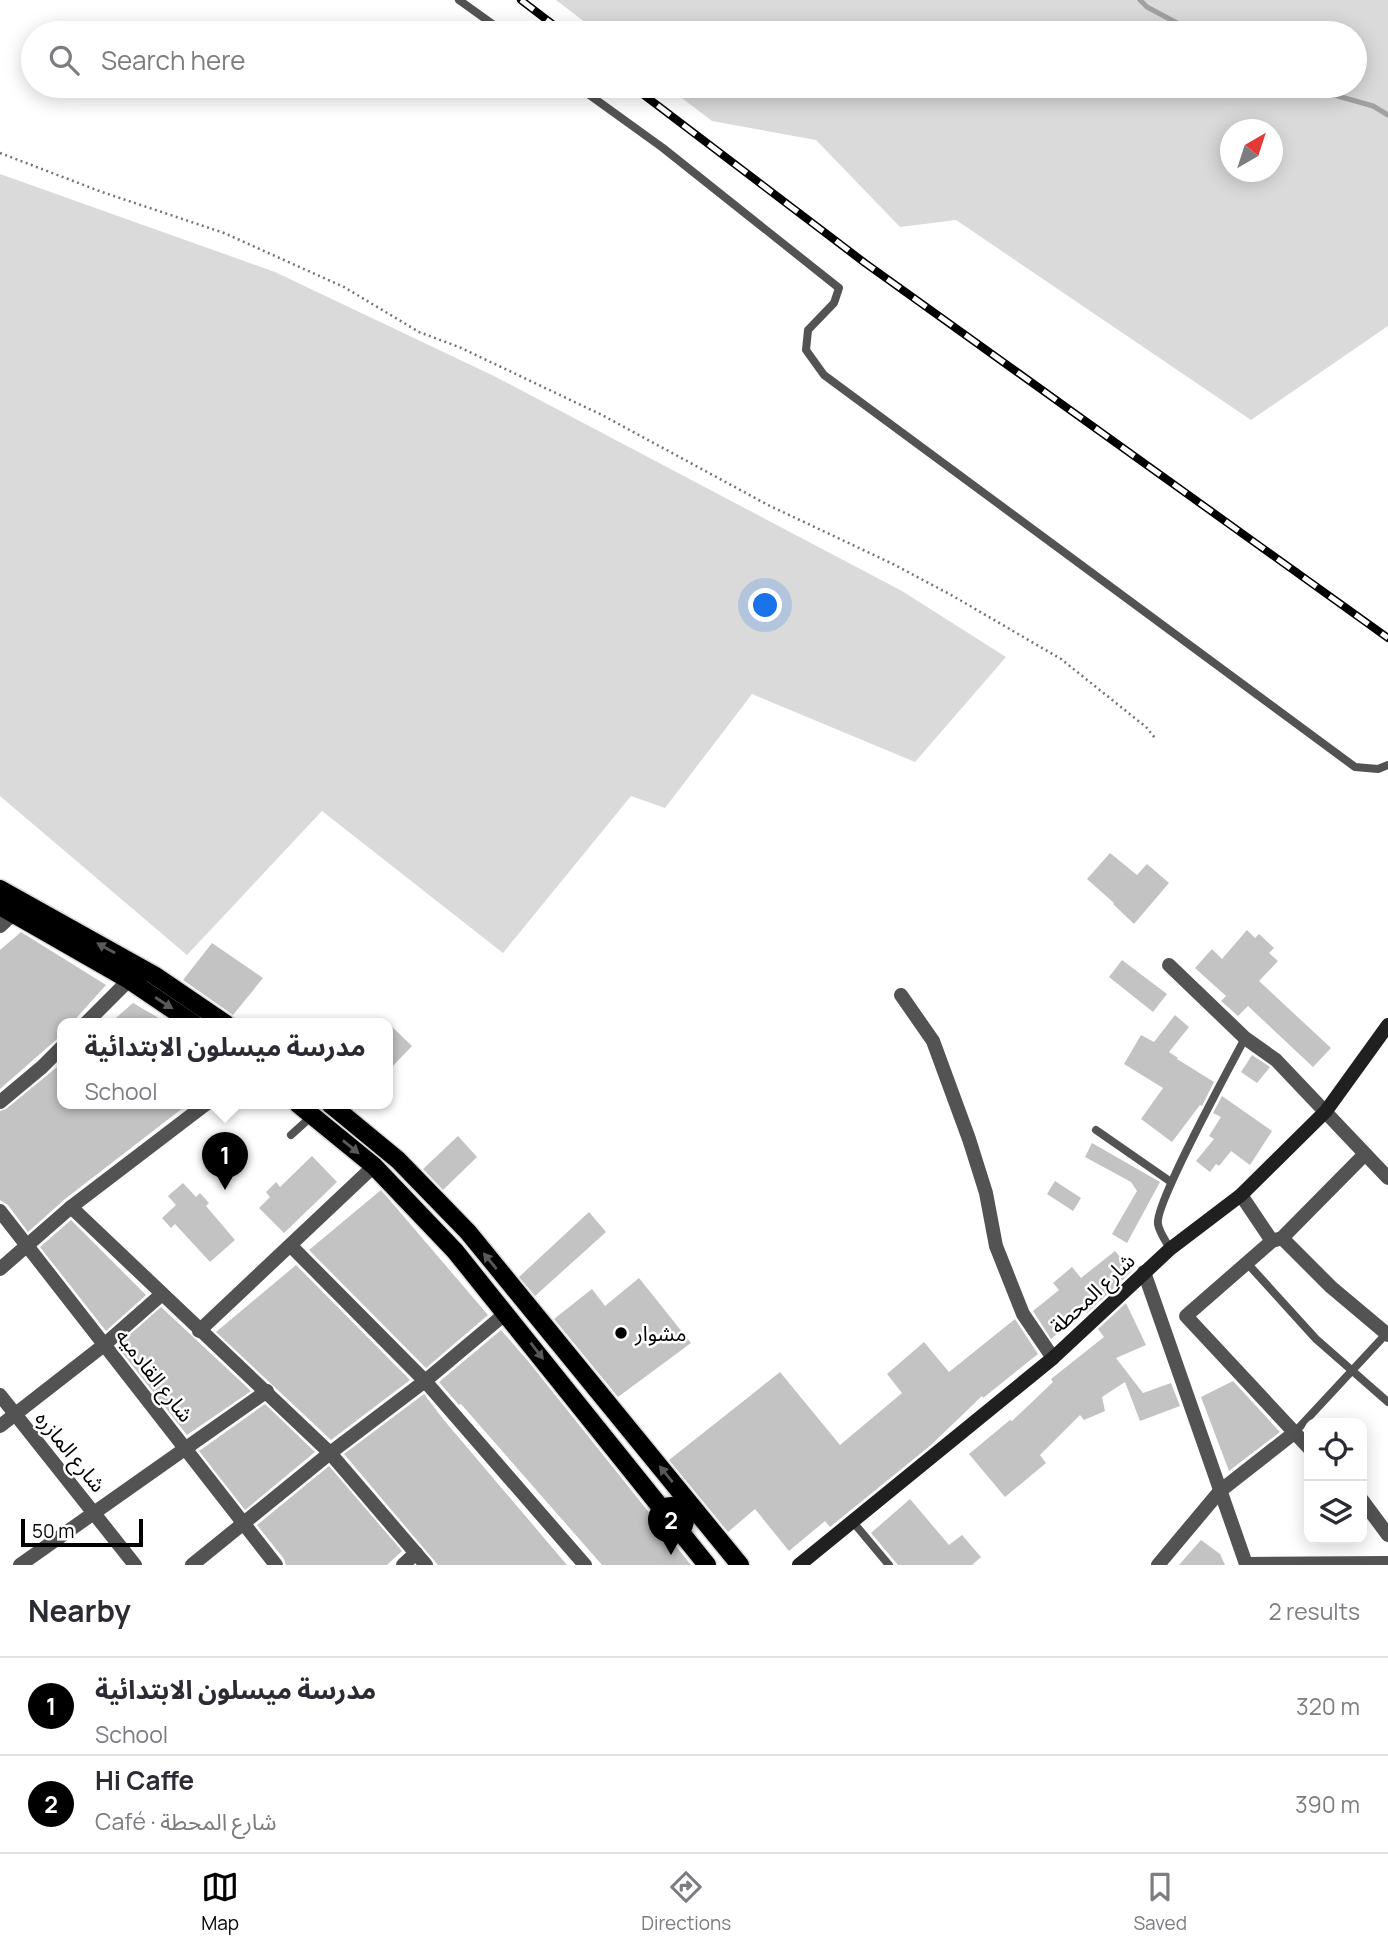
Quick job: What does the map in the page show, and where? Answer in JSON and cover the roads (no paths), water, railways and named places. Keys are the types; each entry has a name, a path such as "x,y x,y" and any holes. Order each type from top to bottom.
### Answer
{"main road":[{"path":"0,889 154,975 217,1018"},
{"path":"7,909 129,980 185,1018"},
{"name":"شارع المحطة","path":"799,1565 1053,1358 1170,1249 1241,1195 1326,1111 1388,1026"},
{"path":"304,1109 374,1166 455,1251 707,1565"},
{"path":"336,1109 398,1160 468,1232 740,1565"}],"street":[{"path":"0,926 7,909"},
{"path":"1169,965 1245,1038 1276,1060 1388,1178"},
{"path":"92,1018 129,980 154,975"},
{"path":"901,995 933,1041 969,1139 985,1193 996,1246 1023,1314 1053,1358"},
{"path":"0,1102 57,1052"},
{"path":"0,1269 71,1207 199,1109"},
{"path":"1304,1443 1186,1316 1277,1240 1364,1155"},
{"path":"199,1331 374,1166"},
{"path":"1241,1195 1277,1240 1387,1334"},
{"path":"71,1207 330,1453 426,1565"},
{"name":"شارع القادميه","path":"0,1212 276,1565"},
{"path":"291,1246 425,1381 585,1565"},
{"path":"1144,1272 1246,1564 1388,1563"},
{"path":"0,1426 104,1345 162,1294"},
{"path":"192,1565 330,1453 425,1381 506,1313"},
{"path":"20,1565 267,1391"},
{"name":"شارع المازره","path":"0,1395 135,1565"},
{"path":"1158,1565 1220,1491 1294,1433"},
{"path":"1367,1507 1388,1535"},
{"path":"403,1565 416,1553"}],"lane":[{"path":"459,0 488,21"},
{"path":"594,98 663,148 839,288 834,303 808,330 806,350 824,375 1355,767 1378,769 1388,765"},
{"path":"1170,1249 1157,1223 1159,1210 1245,1038"},
{"path":"291,1135 312,1116"},
{"path":"1096,1130 1171,1182"},
{"path":"1247,1263 1316,1339 1388,1402"},
{"path":"1294,1433 1387,1334"},
{"path":"853,1521 889,1565"}],"waterway":[{"path":"1140,0 1147,7 1173,21"},
{"path":"1345,98 1373,106 1388,115"}],"railway":[{"path":"521,0 548,21"},
{"path":"648,98 865,263 1388,638"}],"place":[{"name":"مدرسة ميسلون الابتدائية","path":"225,1190"},
{"name":"مشوار","path":"621,1333"},
{"name":"Hi Caffe","path":"671,1555"}]}
